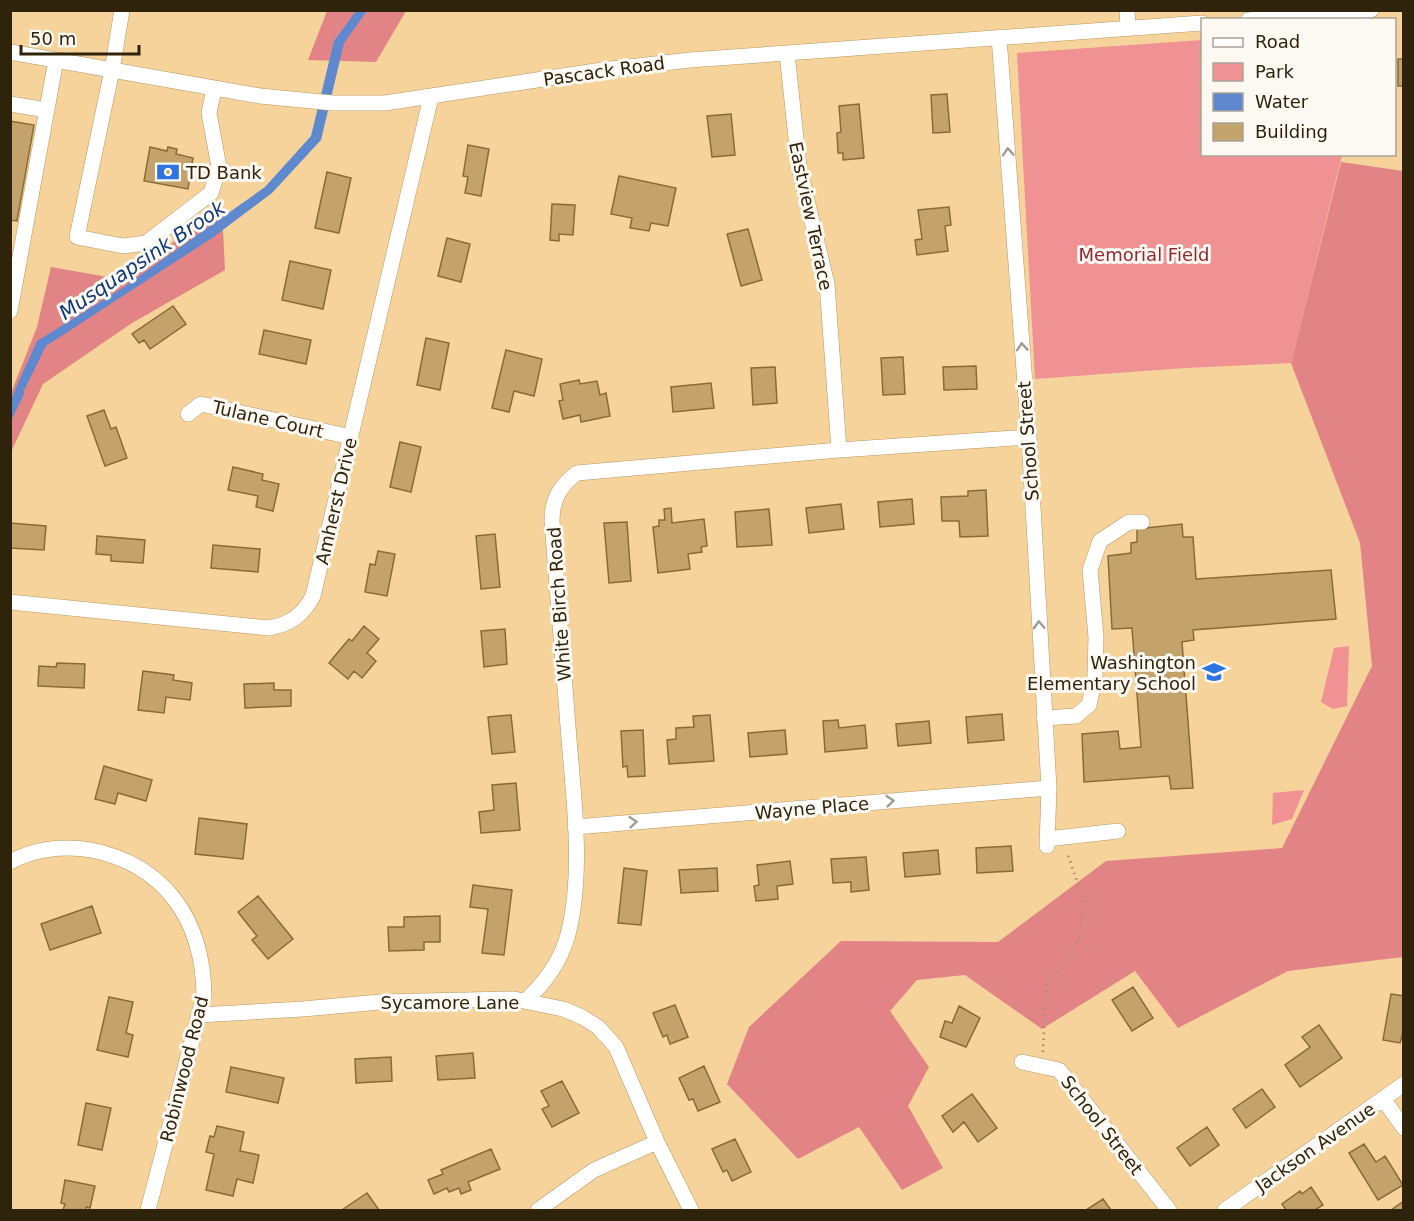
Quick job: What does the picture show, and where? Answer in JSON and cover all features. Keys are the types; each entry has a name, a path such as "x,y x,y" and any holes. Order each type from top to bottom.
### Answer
{"street":[{"path":"122,10 112,70 77,237 123,246 146,243 211,193 219,167 209,113 214,88"},
{"path":"1127,10 1128,28"},
{"path":"1273,18 1371,10"},
{"name":"Pascack Road","path":"10,52 214,88 307,101 385,103 602,70 690,60 1201,23"},
{"name":"School Street","path":"999,38 1029,437 1052,841"},
{"name":"Eastview Terrace","path":"787,53 799,167 827,284 839,450"},
{"path":"10,311 56,60"},
{"name":"Amherst Drive","path":"10,602 269,628 285,625 297,618 308,607 314,596 431,97"},
{"path":"10,104 46,110"},
{"name":"Tulane Court","path":"188,414 201,404 351,437"},
{"name":"White Birch Road","path":"525,1001 539,989 561,955 567,936 576,883 575,827 552,521 552,508 556,495 565,482 577,473 839,450 1029,437"},
{"path":"1044,718 1076,716 1089,705 1095,676 1096,637 1090,570 1100,541 1129,522 1142,522"},
{"name":"Wayne Place","path":"575,827 1049,788"},
{"path":"1052,841 1118,831"},
{"name":"Robinwood Road","path":"10,862 38,852 62,848 110,854 131,862 148,873 180,906 199,947 204,971 204,995 148,1210"},
{"name":"Sycamore Lane","path":"199,1015 380,1002 514,999 563,1009 598,1027 613,1043 657,1142 691,1210"},
{"name":"School Street","path":"1022,1062 1059,1070 1169,1210"},
{"name":"Jackson Avenue","path":"1235,1208 1404,1084"},
{"path":"1383,1099 1404,1128"},
{"path":"538,1210 594,1170 657,1142"}],"path":[{"path":"1042,1066 1046,982 1071,957 1080,936 1084,902 1052,841"}],"green space":[{"name":"Memorial Field","path":"1201,40 1201,156 1342,156 1291,363 1035,379 1017,53"},
{"path":"1349,646 1347,706 1333,709 1321,702 1334,648"},
{"path":"1304,790 1292,819 1272,825 1273,793"}],"shaded area":[{"path":"327,11 406,11 376,62 308,60"},
{"path":"1341,162 1403,171 1403,957 1288,971 1178,1028 1135,971 1042,1029 965,975 917,980 890,1011 929,1067 908,1106 943,1168 902,1190 859,1127 798,1159 727,1084 749,1027 841,941 998,942 1106,861 1282,848 1372,666 1360,543 1291,363"},
{"path":"222,209 225,270 132,323 43,384 11,452 11,393 37,327 51,267 119,279"}],"water":[{"path":"356,11 367,11 344,43 321,140 272,193 212,238 46,346 11,417 11,399 37,341 121,289 265,187 311,136 334,41"}],"building":[{"path":"1398,59 1404,59 1404,86 1398,86"},
{"path":"947,94 950,132 933,133 931,95"},
{"path":"859,104 864,158 843,160 843,153 838,153 837,133 841,132 839,106"},
{"path":"731,114 735,155 712,157 707,116"},
{"path":"10,121 34,125 17,221 10,220"},
{"path":"468,145 489,149 481,196 465,193 468,177 463,176"},
{"name":"TD Bank","path":"150,147 167,151 168,147 177,149 176,154 193,158 188,189 144,181"},
{"path":"327,172 351,178 339,233 315,228"},
{"path":"619,176 676,188 668,226 651,223 649,231 630,228 632,218 611,214"},
{"path":"552,204 575,205 573,235 559,234 559,241 550,240"},
{"path":"949,207 951,225 945,226 948,251 917,255 915,240 922,239 918,210"},
{"path":"748,229 762,280 741,286 727,234"},
{"path":"447,238 470,244 461,282 438,276"},
{"path":"290,261 331,270 323,309 282,300"},
{"path":"173,306 186,324 150,349 144,340 139,343 132,334"},
{"path":"264,330 311,340 306,364 259,354"},
{"path":"426,338 449,343 440,390 417,385"},
{"path":"506,350 542,359 534,396 514,391 509,412 492,408"},
{"path":"903,357 905,394 883,395 881,358"},
{"path":"976,366 977,389 944,390 943,367"},
{"path":"775,367 777,403 753,405 751,368"},
{"path":"579,380 580,384 597,381 600,395 606,393 610,416 581,422 580,415 563,419 559,401 563,400 560,384"},
{"path":"711,383 714,408 673,412 671,387"},
{"path":"104,410 111,429 116,427 127,458 105,466 87,416"},
{"path":"400,442 421,447 411,492 390,487"},
{"path":"233,467 263,474 262,480 279,484 273,511 256,507 258,496 228,490"},
{"path":"986,490 988,536 960,537 959,521 942,521 941,497 968,496 968,491"},
{"path":"912,499 914,524 880,527 878,502"},
{"path":"841,504 844,529 809,533 806,508"},
{"path":"671,508 672,523 704,519 707,546 701,547 702,552 688,554 690,569 658,573 653,527 659,526 659,520 665,520 664,509"},
{"path":"769,509 772,545 737,547 735,512"},
{"path":"627,522 631,581 609,583 604,523"},
{"path":"10,523 46,526 44,550 10,548"},
{"name":"Washington Elementary School","path":"1182,524 1183,537 1193,537 1196,579 1331,570 1336,619 1193,630 1194,640 1182,642 1193,788 1171,789 1169,776 1084,782 1082,734 1118,731 1120,749 1141,747 1132,628 1112,629 1108,556 1131,553 1131,543 1137,542 1137,529"},
{"path":"495,534 500,587 481,589 476,536"},
{"path":"97,536 145,540 143,563 111,561 111,555 96,554"},
{"path":"213,545 260,549 258,572 211,568"},
{"path":"378,551 395,554 387,596 365,592 370,564 375,565"},
{"path":"364,626 379,639 367,653 376,661 362,678 354,671 348,679 329,663 349,639 352,641"},
{"path":"505,629 507,664 484,667 481,631"},
{"path":"57,663 85,664 84,688 38,686 39,666 56,667"},
{"path":"143,671 174,675 173,680 192,683 190,700 166,697 164,713 138,710"},
{"path":"274,683 274,690 291,690 291,706 245,708 244,684"},
{"path":"1002,714 1004,740 968,743 966,717"},
{"path":"511,715 515,752 492,754 488,717"},
{"path":"710,715 714,761 669,764 667,740 676,739 676,728 694,727 693,716"},
{"path":"838,720 839,728 865,725 867,748 825,752 823,721"},
{"path":"929,721 931,743 898,746 896,724"},
{"path":"643,730 645,776 628,777 627,766 623,767 621,731"},
{"path":"785,730 787,754 750,757 748,733"},
{"path":"104,766 152,780 146,801 118,793 115,804 95,799"},
{"path":"516,783 520,830 481,833 479,812 494,810 492,785"},
{"path":"199,818 247,824 243,859 195,854"},
{"path":"1011,846 1013,871 977,873 976,848"},
{"path":"938,850 940,874 905,877 903,853"},
{"path":"866,857 869,890 851,892 851,882 833,883 831,859"},
{"path":"790,861 793,884 777,886 778,899 756,901 754,886 759,885 757,865"},
{"path":"624,868 647,871 641,925 618,923"},
{"path":"717,868 718,891 681,893 679,870"},
{"path":"473,885 512,890 504,955 482,953 488,909 470,907"},
{"path":"258,896 293,939 268,959 252,940 257,936 238,912"},
{"path":"92,906 101,933 50,950 41,924"},
{"path":"440,916 440,942 424,942 424,950 389,951 388,927 404,927 404,917"},
{"path":"1133,987 1153,1018 1132,1031 1112,1000"},
{"path":"1391,994 1404,996 1404,1028 1400,1043 1383,1040"},
{"path":"109,997 133,1002 126,1033 133,1035 128,1057 97,1050"},
{"path":"675,1005 688,1037 670,1044 667,1035 663,1037 653,1013"},
{"path":"959,1006 980,1018 966,1047 940,1037 945,1021 952,1023"},
{"path":"1319,1025 1342,1058 1300,1087 1285,1065 1310,1047 1302,1037"},
{"path":"473,1053 475,1078 438,1080 436,1056"},
{"path":"391,1057 392,1081 356,1083 355,1059"},
{"path":"704,1066 720,1102 698,1111 693,1099 689,1100 679,1078"},
{"path":"231,1067 284,1078 278,1103 226,1092"},
{"path":"562,1081 579,1113 552,1127 542,1109 549,1106 541,1091"},
{"path":"1262,1089 1275,1107 1246,1128 1233,1109"},
{"path":"972,1094 997,1128 978,1142 964,1122 953,1132 942,1116"},
{"path":"86,1103 111,1108 102,1150 78,1145"},
{"path":"217,1126 244,1132 240,1151 259,1155 253,1183 237,1179 233,1196 206,1190 214,1154 206,1152 210,1136 214,1137"},
{"path":"1207,1127 1219,1145 1190,1166 1177,1148"},
{"path":"735,1139 751,1172 732,1181 727,1170 723,1172 712,1149"},
{"path":"1364,1144 1376,1162 1385,1156 1403,1185 1378,1200 1349,1153"},
{"path":"491,1149 500,1169 468,1182 471,1190 461,1194 459,1188 449,1192 447,1188 434,1194 428,1180 443,1174 441,1170"},
{"path":"65,1180 95,1186 90,1208 63,1210 65,1204 61,1203"},
{"path":"1311,1187 1323,1205 1315,1210 1286,1210 1282,1204 1300,1191 1302,1194"},
{"path":"367,1193 379,1210 342,1210"},
{"path":"1103,1199 1111,1210 1086,1210"},
{"path":"1404,1201 1404,1210 1391,1210"}],"waterway":[{"name":"Musquapsink Brook","path":"10,418 22,393"}],"place":[{"name":"TD Bank","path":"168,172"},
{"name":"Washington Elementary School","path":"1214,672"}]}
